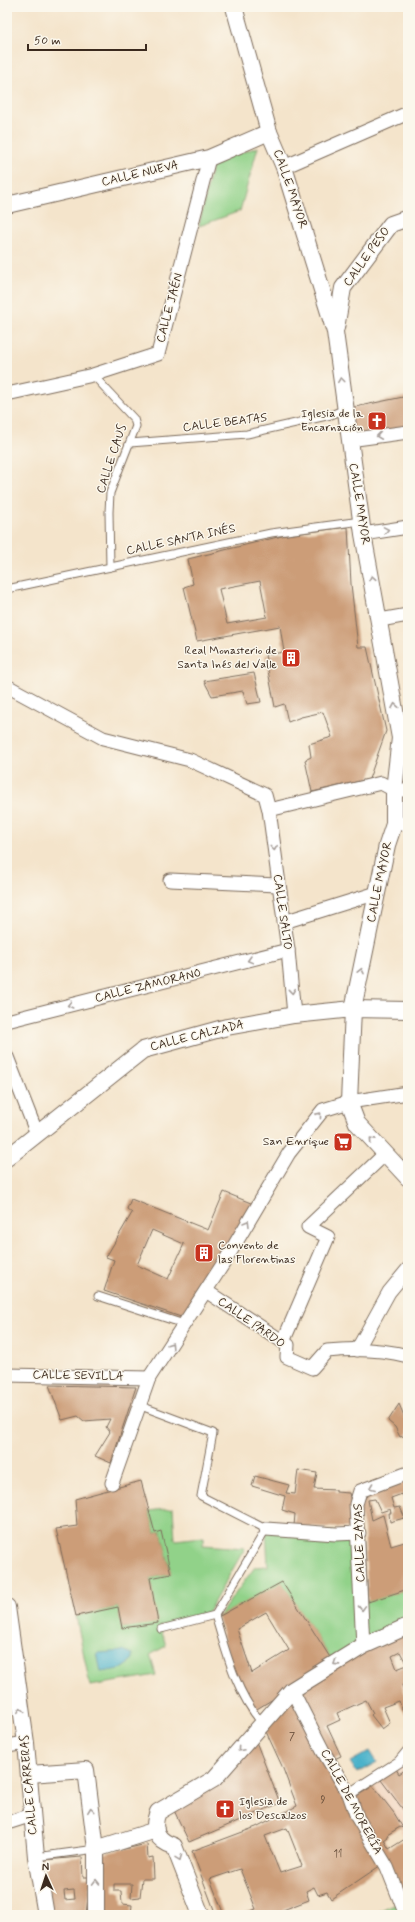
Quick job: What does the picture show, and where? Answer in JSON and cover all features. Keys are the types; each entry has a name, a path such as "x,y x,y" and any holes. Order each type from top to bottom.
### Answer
{"street":[{"name":"CALLE MAYOR","path":"234,7 269,132 284,167 336,332 345,409 362,528 380,620 400,738 403,747 401,824 377,893 353,1009 348,1102"},
{"path":"284,167 408,113"},
{"name":"CALLE NUEVA","path":"7,205 209,158 269,132"},
{"name":"CALLE JAÉN","path":"7,394 93,376 158,354 209,158"},
{"name":"CALLE PESO","path":"336,332 343,288 391,224 408,218"},
{"path":"350,440 408,432"},
{"path":"362,528 408,527"},
{"path":"380,620 408,615"},
{"name":"CALLE SALTO","path":"7,686 103,738 190,760 265,794 288,950 294,1015"},
{"path":"268,810 381,783 401,790"},
{"path":"170,880 278,885"},
{"path":"284,922 377,893"},
{"name":"CALLE ZAMORANO","path":"7,1021 288,950"},
{"name":"CALLE CALZADA","path":"7,1158 143,1050 227,1026 294,1015 353,1009 408,1010"},
{"path":"7,1057 37,1134"},
{"path":"112,1483 141,1406 149,1378 206,1291 289,1153 324,1110 348,1102 408,1093"},
{"path":"348,1102 357,1123 408,1178"},
{"path":"283,1342 328,1237 308,1227 385,1154"},
{"path":"408,1269 389,1292 357,1350 377,1350 408,1356"},
{"name":"CALLE PARDO","path":"206,1291 288,1345 287,1357 312,1368 327,1351 357,1350"},
{"name":"CALLE SEVILLA","path":"7,1375 149,1378"},
{"name":"CALLE ZAYAS","path":"363,1646 359,1533 356,1504 360,1491 408,1473"},
{"path":"266,1529 336,1534 359,1533"},
{"name":"CALLE CARRERAS","path":"7,1607 26,1743 36,1857 46,1915"},
{"path":"201,1915 174,1846 161,1840 156,1830 154,1825 158,1812 214,1779 292,1690 363,1646 408,1626"},
{"name":"CALLE DE MORERÍA","path":"292,1690 324,1751 349,1794 357,1818 387,1868 406,1915"},
{"path":"7,1746 26,1743"},
{"path":"349,1794 398,1762 408,1751"},
{"path":"29,1774 86,1770 96,1849 96,1915"},
{"path":"7,1822 32,1815"},
{"path":"96,1849 156,1830"}],"lane":[{"name":"CALLE CAUS","path":"93,376 134,419 135,432 110,493 110,567"},
{"name":"CALLE BEATAS","path":"130,443 247,434 331,415 345,409"},
{"name":"CALLE SANTA INÉS","path":"7,589 271,533 362,528"},
{"path":"98,1296 184,1324"},
{"path":"141,1406 213,1433 201,1496 266,1529 215,1615 161,1629"},
{"path":"215,1615 232,1670 252,1712 262,1723"},
{"path":"36,1857 96,1849"}],"shaded area":[{"path":"408,1760 408,1844 400,1830 403,1828 394,1813 373,1786"}],"green space":[{"path":"258,147 240,211 199,226 213,162"},
{"path":"173,1508 175,1540 203,1537 203,1545 245,1548 208,1612 160,1626 166,1646 150,1655 156,1675 90,1686 76,1616 118,1607 122,1628 157,1622 150,1578 171,1574 161,1531 155,1533 149,1511"},
{"path":"266,1529 359,1533 361,1603 408,1589 408,1626 333,1662 282,1583 218,1617 255,1567 268,1566"},
{"path":"401,1901 406,1915 370,1915"}],"water":[{"path":"125,1651 133,1654 133,1660 120,1669 101,1672 97,1653"},
{"path":"370,1751 377,1762 357,1773 350,1762"}],"building":[{"name":"Iglesia de la Encarnación","path":"408,396 408,432 349,440 345,409"},
{"name":"Real Monasterio de Santa Inés del Valle","path":"348,527 351,584 358,647 367,647 386,731 369,779 312,792 305,760 311,757 309,744 332,737 323,712 301,717 288,722 284,704 275,707 265,655 284,652 280,626 197,641 184,587 193,584 188,559 286,535","holes":["260,581 267,617 227,624 219,589"]},
{"path":"254,673 261,702 247,704 243,691 212,696 204,681"},
{"name":"Convento de las Florentinas","path":"224,1192 258,1206 187,1319 104,1291 114,1260 106,1257 132,1213 127,1209 131,1199 208,1230","holes":["152,1230 184,1244 168,1279 137,1265"]},
{"path":"49,1385 136,1387 111,1463 95,1456 110,1432 106,1427 110,1419 84,1421 78,1416 62,1420"},
{"path":"399,1404 405,1418 408,1416 408,1438 407,1435 400,1437 395,1427 388,1421"},
{"path":"298,1470 317,1473 314,1489 336,1490 336,1492 349,1493 352,1528 294,1526 295,1514 282,1510 285,1496 252,1486 255,1476 289,1485 286,1493 295,1494"},
{"path":"408,1479 408,1504 402,1494 391,1498 394,1508 400,1507 404,1516 408,1515 408,1530 404,1518 390,1522 390,1509 381,1512 375,1499 368,1500 372,1520 383,1515 391,1546 408,1541 408,1589 368,1602 364,1528 359,1509 370,1490"},
{"path":"141,1481 155,1533 161,1531 171,1574 150,1578 158,1623 122,1628 118,1607 76,1616 56,1529 77,1526 75,1499"},
{"path":"282,1582 333,1662 252,1712 232,1670 218,1617","holes":["266,1612 289,1650 252,1673 237,1629"]},
{"path":"408,1632 408,1682 402,1685 408,1702 408,1717 402,1709 399,1701 383,1707 390,1723 382,1729 371,1715 373,1713 366,1700 337,1713 340,1720 327,1726 341,1756 332,1760 299,1690 345,1661","holes":["400,1652 407,1665 397,1669 392,1656"]},
{"path":"292,1690 384,1863 331,1899 327,1892 318,1895 314,1887 306,1891 309,1900 283,1910 285,1915 239,1915 256,1909 240,1869 210,1879 224,1915 216,1915 192,1851 256,1827 297,1806 282,1766 262,1723","holes":["287,1828 302,1866 280,1873 265,1836"]},
{"path":"253,1734 280,1803 189,1842 171,1804 215,1780"},
{"path":"408,1768 408,1816 381,1780 396,1769 399,1774"},
{"path":"373,1786 394,1813 403,1828 400,1827 387,1835 388,1837 384,1840 389,1849 405,1839 408,1844 408,1900 352,1799"},
{"path":"147,1844 148,1858 153,1857 154,1879 142,1879 140,1897 131,1898 132,1884 114,1884 114,1891 121,1891 122,1904 132,1905 131,1914 102,1915 102,1854"},
{"path":"82,1857 83,1877 93,1877 89,1888 86,1915 51,1915 44,1860","holes":["74,1890 75,1899 65,1900 64,1891"]}],"place":[{"name":"Iglesia de la Encarnación","path":"377,421"},
{"name":"Real Monasterio de Santa Inés del Valle","path":"291,658"},
{"name":"San Enrique","path":"343,1142"},
{"name":"Convento de las Florentinas","path":"204,1253"},
{"name":"Iglesia de los Descalzos","path":"225,1809"}]}
